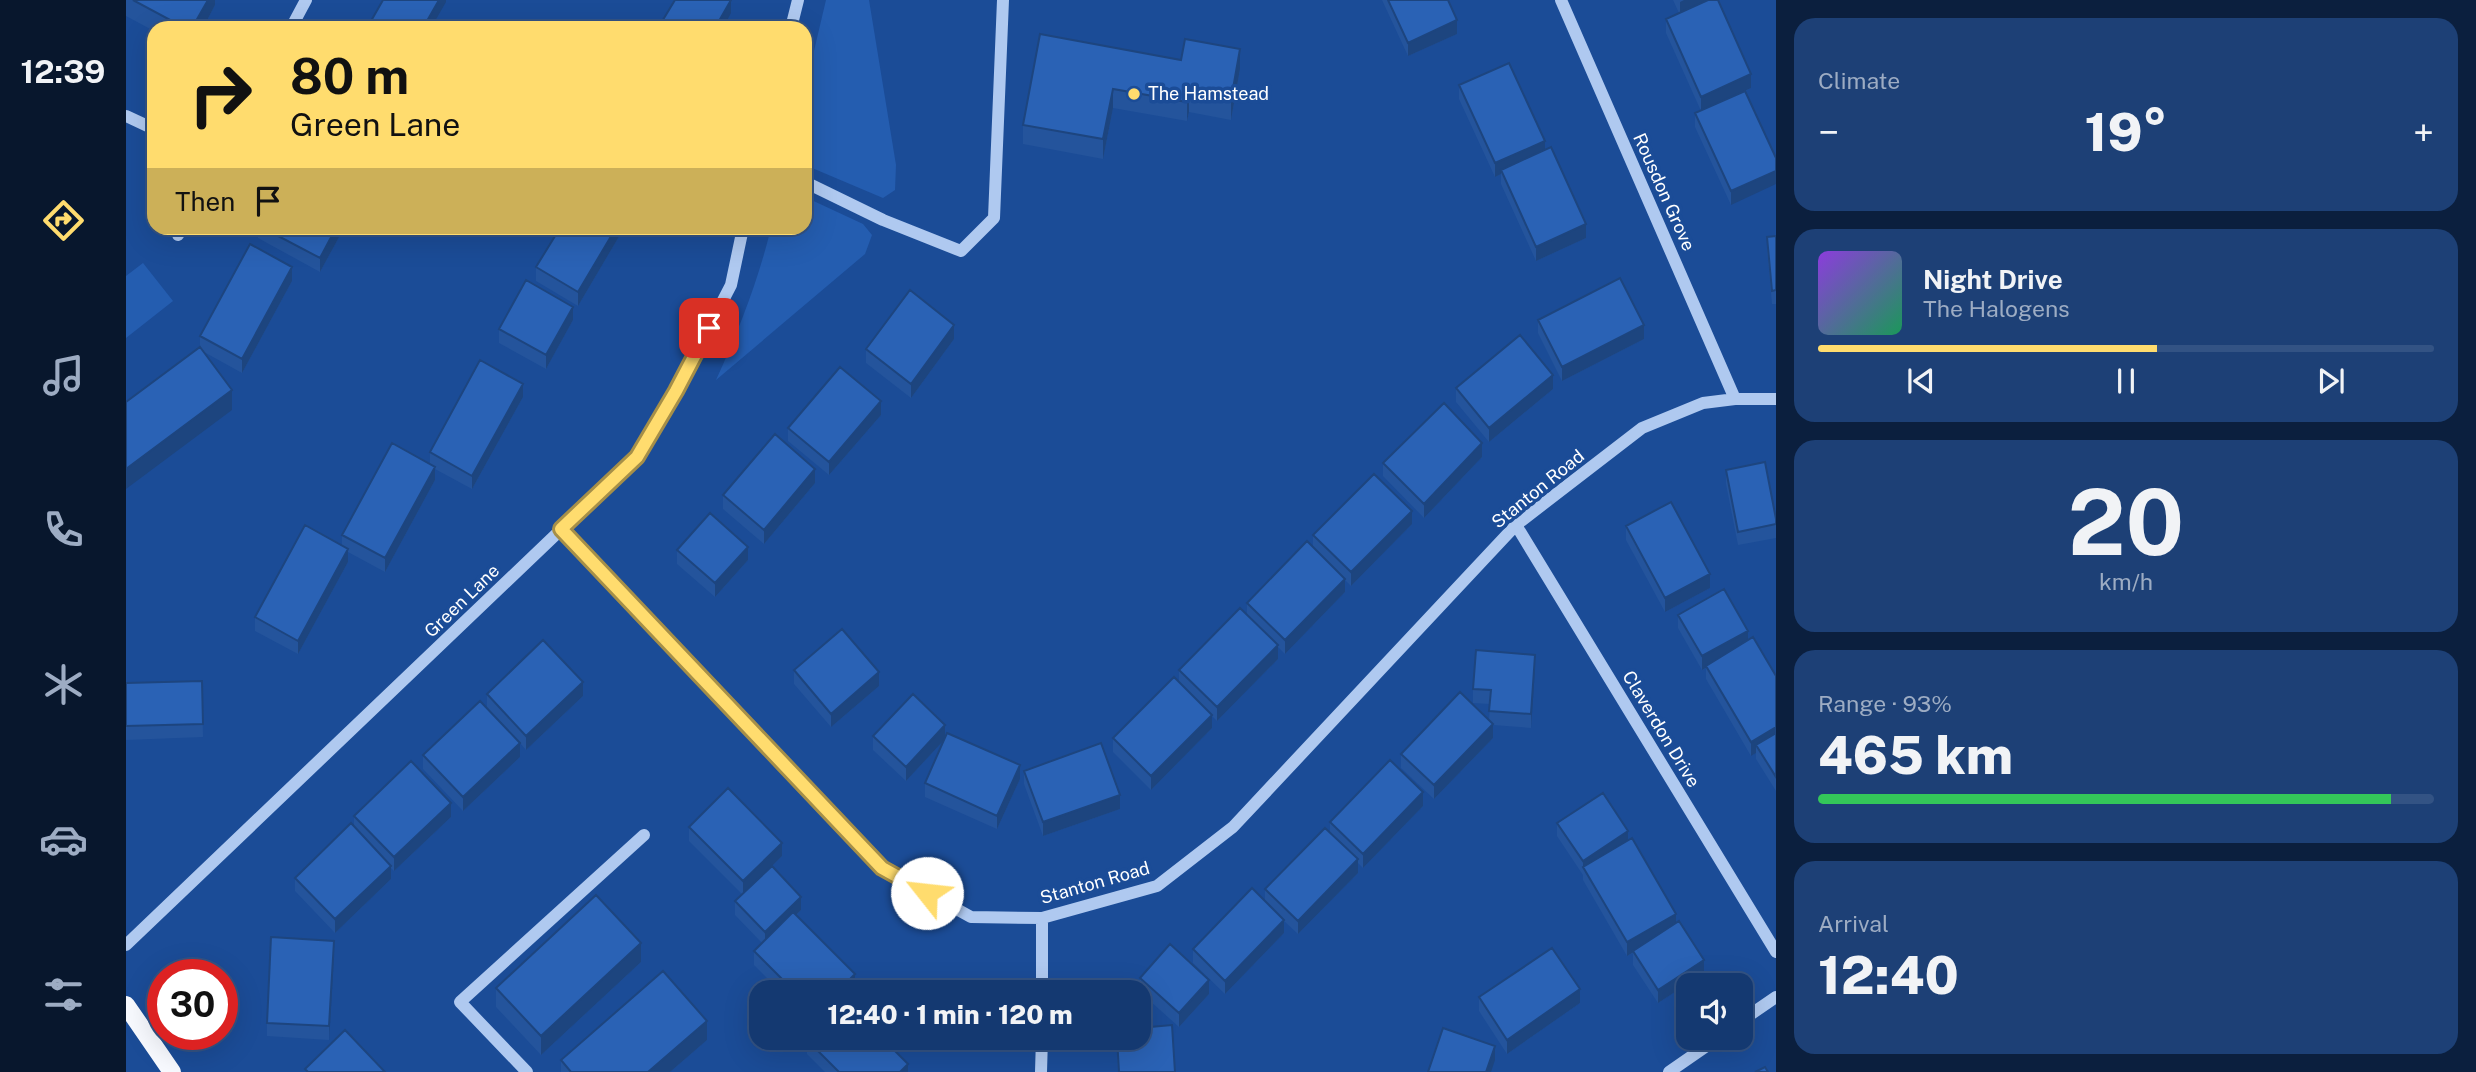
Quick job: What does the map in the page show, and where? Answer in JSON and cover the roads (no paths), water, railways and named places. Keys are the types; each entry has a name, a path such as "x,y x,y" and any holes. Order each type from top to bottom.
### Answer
{"main road":[{"path":"126,1005 172,1072"}],"street":[{"path":"295,21 306,0"},
{"path":"793,21 798,0"},
{"path":"812,185 883,220 961,251 994,218 1003,0"},
{"name":"Rousdon Grove","path":"1561,0 1735,399"},
{"path":"126,116 147,126"},
{"name":"Green Lane","path":"126,945 637,457 676,391 731,285 742,235"},
{"name":"Stanton Road","path":"561,529 882,868 971,917 1042,918 1157,886 1234,827 1516,525 1642,428 1703,402 1776,399"},
{"name":"Claverdon Drive","path":"1516,525 1776,952"},
{"path":"527,1072 460,1002 644,835"},
{"path":"1042,918 1042,980"},
{"path":"1753,1013 1776,997"},
{"path":"1041,1072 1042,1050"},
{"path":"1669,1072 1701,1050"}],"place":[{"name":"The Hamstead","path":"1134,94"}]}
